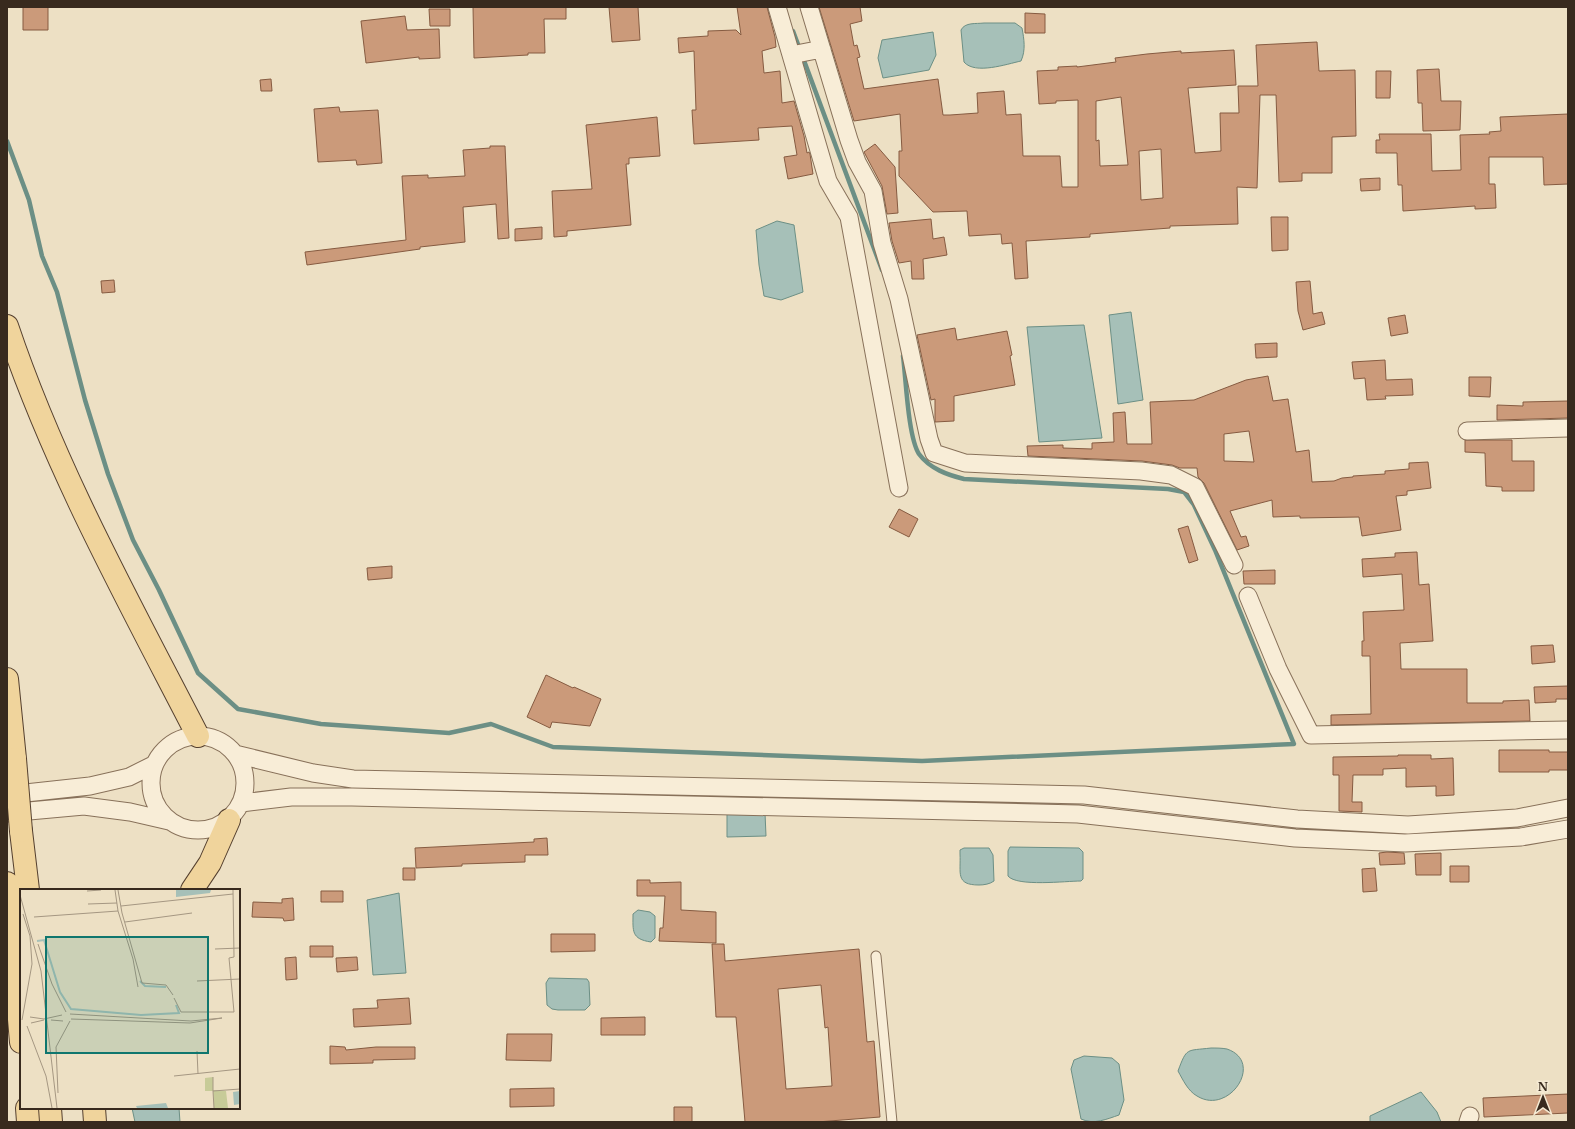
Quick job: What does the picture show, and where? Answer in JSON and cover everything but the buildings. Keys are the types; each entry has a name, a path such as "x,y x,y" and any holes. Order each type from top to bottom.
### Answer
{"main road":[{"path":"7,326 20,366 60,464 130,605 198,736"},
{"path":"7,679 28,889"},
{"path":"193,889 210,863 235,812"},
{"path":"7,883 20,1031"},
{"path":"27,1109 28,1122"},
{"path":"50,1109 51,1122"},
{"path":"94,1109 95,1122"}],"street":[{"path":"777,7 828,182 849,217 899,488"},
{"path":"809,7 849,140 858,162 873,191 882,243 898,299 928,439 934,453 965,463 1141,471 1171,475 1194,487 1234,565"},
{"path":"791,55 822,49"},
{"path":"1467,432 1568,428"},
{"path":"1248,596 1278,670 1311,735 1568,730"},
{"path":"235,812 245,793 244,772 241,762 228,746 218,741 198,736 187,738 173,744 161,754 155,764 152,774 152,795 156,804 170,821 188,830 199,831 210,829 235,812 291,797 352,797 1078,814 1295,838 1405,843 1521,836 1568,829"},
{"path":"235,754 313,773 353,779 1084,795 1297,819 1408,825 1517,818 1568,808"},
{"path":"7,795 90,786 129,777 155,764"},
{"path":"7,813 84,806 130,812 170,821"}],"lane":[{"path":"876,956 892,1122"}],"water":[{"path":"984,23 1015,23 1022,28 1024,49 1021,61 991,68 976,68 969,66 964,62 961,30 963,27 968,25"},
{"path":"933,32 936,55 929,70 883,78 878,58 882,40"},
{"path":"777,221 794,225 803,292 781,300 764,296 759,265 756,230"},
{"path":"1131,312 1143,400 1118,404 1109,315"},
{"path":"1084,325 1102,438 1039,442 1027,327"},
{"path":"765,813 766,836 727,837 727,814"},
{"path":"1010,847 1079,848 1083,852 1083,879 1081,881 1042,883 1013,879 1008,876 1008,851"},
{"path":"964,848 989,848 993,855 994,881 979,885 966,883 963,880 960,872 960,850"},
{"path":"399,893 406,973 373,975 367,900"},
{"path":"638,910 650,912 655,916 655,938 651,942 640,939 634,933 633,914"},
{"path":"549,978 587,979 589,982 590,1005 585,1010 552,1009 547,1005 546,983"},
{"path":"1197,1049 1227,1049 1238,1056 1243,1065 1243,1075 1238,1085 1231,1093 1221,1099 1209,1100 1197,1096 1191,1091 1178,1071 1183,1058 1188,1052"},
{"path":"1084,1056 1112,1058 1119,1064 1124,1100 1119,1115 1105,1120 1096,1121 1086,1121 1081,1119 1071,1069 1074,1060"},
{"path":"1421,1092 1437,1112 1441,1122 1370,1122 1370,1116"},
{"path":"132,1109 179,1109 180,1122 135,1122"}],"waterway":[{"path":"793,31 882,270"},
{"path":"7,141 29,200 42,256 57,292 85,400 108,474 133,540 159,590 198,673 238,709 321,724 449,733 491,724 553,747 922,761 1294,744 1215,550 1194,505 1184,492 1168,489 964,479 940,471 928,464 919,454 915,446 910,422 903,356"}]}
